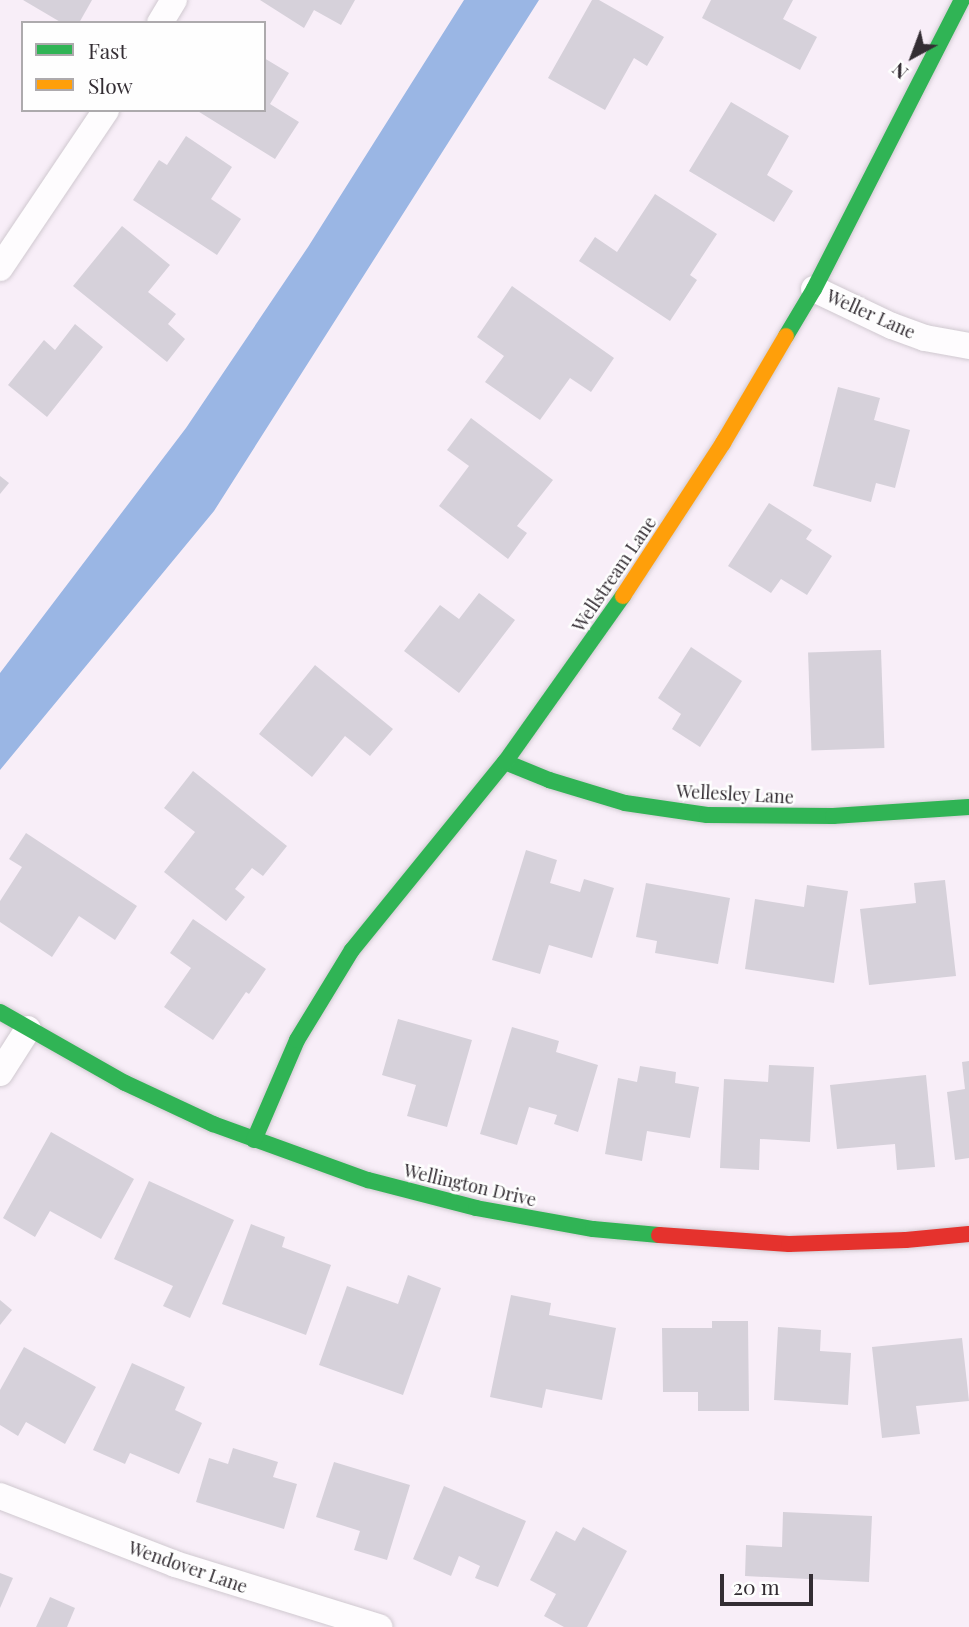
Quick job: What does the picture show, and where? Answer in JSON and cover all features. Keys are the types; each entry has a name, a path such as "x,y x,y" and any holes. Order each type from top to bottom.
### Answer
{"street":[{"path":"161,21 174,0"},
{"name":"Wellstream Lane","path":"254,1140 293,1049 339,969 374,921 505,762 656,548 723,443 814,289 962,0"},
{"path":"0,268 105,112"},
{"name":"Weller Lane","path":"814,289 903,330 952,345 969,346"},
{"name":"Wellesley Lane","path":"505,762 549,780 625,803 707,815 833,816 969,807"},
{"name":"Wellington Drive","path":"0,1012 169,1105 254,1140 419,1195 593,1229 789,1244 906,1240 969,1234"},
{"path":"0,1073 28,1029"},
{"name":"Wendover Lane","path":"0,1496 175,1564 379,1627"}],"water":[{"path":"464,0 539,0 214,511 0,770 0,673 186,428 308,247"}],"building":[{"path":"23,0 92,0 80,21 59,21"},
{"path":"260,0 355,0 341,25 314,10 304,28"},
{"path":"592,0 599,0 664,37 647,66 634,58 605,110 548,78"},
{"path":"711,0 793,0 783,19 817,37 800,70 702,18"},
{"path":"266,59 289,73 270,104 299,122 275,159 199,112 266,112"},
{"path":"731,102 789,136 767,175 793,191 774,222 689,171"},
{"path":"186,136 232,167 211,199 241,219 217,255 133,200 159,160 167,165"},
{"path":"655,194 717,234 690,275 697,280 670,321 579,261 595,237 617,252"},
{"path":"122,226 170,265 148,292 176,314 168,324 185,339 167,362 73,286"},
{"path":"512,286 614,358 591,392 570,378 540,420 485,382 504,356 477,337"},
{"path":"75,324 103,347 47,417 8,385 44,340 55,350"},
{"path":"838,387 880,398 874,420 910,430 895,488 876,483 871,502 813,486"},
{"path":"471,418 553,480 517,526 527,533 508,559 439,506 469,466 447,450"},
{"path":"0,476 9,483 0,494"},
{"path":"769,503 812,530 806,539 832,556 807,595 781,579 771,593 728,566"},
{"path":"479,593 515,620 459,693 404,651 440,605 459,619"},
{"path":"691,647 742,681 700,747 672,729 681,714 658,698"},
{"path":"881,650 884,748 811,750 808,653"},
{"path":"315,665 393,729 370,756 345,736 312,777 259,734"},
{"path":"193,771 287,846 263,876 252,868 235,889 245,897 226,921 164,872 195,832 164,808"},
{"path":"26,833 137,906 115,940 79,916 52,957 0,922 0,901 22,867 9,859"},
{"path":"526,850 557,860 550,883 580,892 584,879 614,888 592,958 549,945 540,974 492,960"},
{"path":"945,880 956,976 869,985 860,909 916,903 914,883"},
{"path":"646,883 730,898 718,964 655,953 657,941 636,937"},
{"path":"807,885 848,891 834,983 745,969 755,899 804,907"},
{"path":"193,919 266,969 249,994 246,992 213,1040 164,1007 191,968 170,953"},
{"path":"398,1019 472,1040 447,1127 407,1116 416,1085 382,1075"},
{"path":"512,1027 559,1041 556,1052 598,1065 578,1132 554,1124 557,1115 529,1107 517,1145 480,1134"},
{"path":"969,1061 969,1158 955,1160 947,1092 965,1089 962,1062"},
{"path":"769,1065 814,1067 810,1142 760,1139 759,1170 720,1168 724,1079 768,1082"},
{"path":"640,1066 676,1072 675,1083 699,1087 690,1138 647,1131 642,1161 605,1154 618,1078 637,1082"},
{"path":"926,1075 935,1167 897,1170 895,1144 837,1149 830,1085"},
{"path":"51,1132 134,1179 101,1239 50,1211 35,1237 3,1218"},
{"path":"149,1181 234,1220 190,1318 163,1306 173,1286 114,1259"},
{"path":"251,1224 285,1237 282,1247 331,1265 306,1335 222,1304"},
{"path":"408,1275 441,1288 403,1395 319,1365 347,1286 398,1304"},
{"path":"511,1295 551,1303 549,1315 616,1328 602,1400 546,1389 542,1408 490,1397"},
{"path":"0,1300 12,1310 0,1325"},
{"path":"712,1321 748,1321 749,1411 698,1411 698,1392 663,1392 662,1328 712,1328"},
{"path":"778,1327 821,1330 820,1351 851,1353 848,1405 774,1400"},
{"path":"962,1338 969,1401 916,1406 920,1434 882,1438 872,1347"},
{"path":"24,1347 96,1387 65,1444 26,1422 18,1436 0,1425 0,1390"},
{"path":"132,1363 185,1387 175,1410 202,1423 179,1474 130,1453 125,1464 93,1450"},
{"path":"233,1448 278,1462 273,1477 297,1484 284,1529 196,1502 209,1458 228,1464"},
{"path":"334,1462 410,1485 387,1560 354,1550 360,1531 316,1517"},
{"path":"444,1486 526,1521 498,1587 475,1578 480,1566 459,1556 451,1576 413,1559"},
{"path":"783,1512 872,1516 869,1582 745,1576 746,1545 782,1547"},
{"path":"583,1527 627,1551 587,1627 564,1627 544,1616 556,1594 530,1580 556,1531 575,1541"},
{"path":"0,1573 13,1578 0,1608"},
{"path":"50,1597 75,1608 67,1627 36,1627"}],"traffic: fast":[{"path":"786,336 814,289 962,0"},
{"path":"254,1140 297,1040 352,950 505,762 623,596"},
{"path":"505,762 549,780 625,803 707,815 833,816 969,807"},
{"path":"0,1012 125,1083 213,1124 368,1180 476,1208 593,1229 659,1235"}],"traffic: slow":[{"path":"623,596 723,443 786,336"}],"traffic: jam":[{"path":"659,1235 789,1244 906,1240 969,1234"}]}
